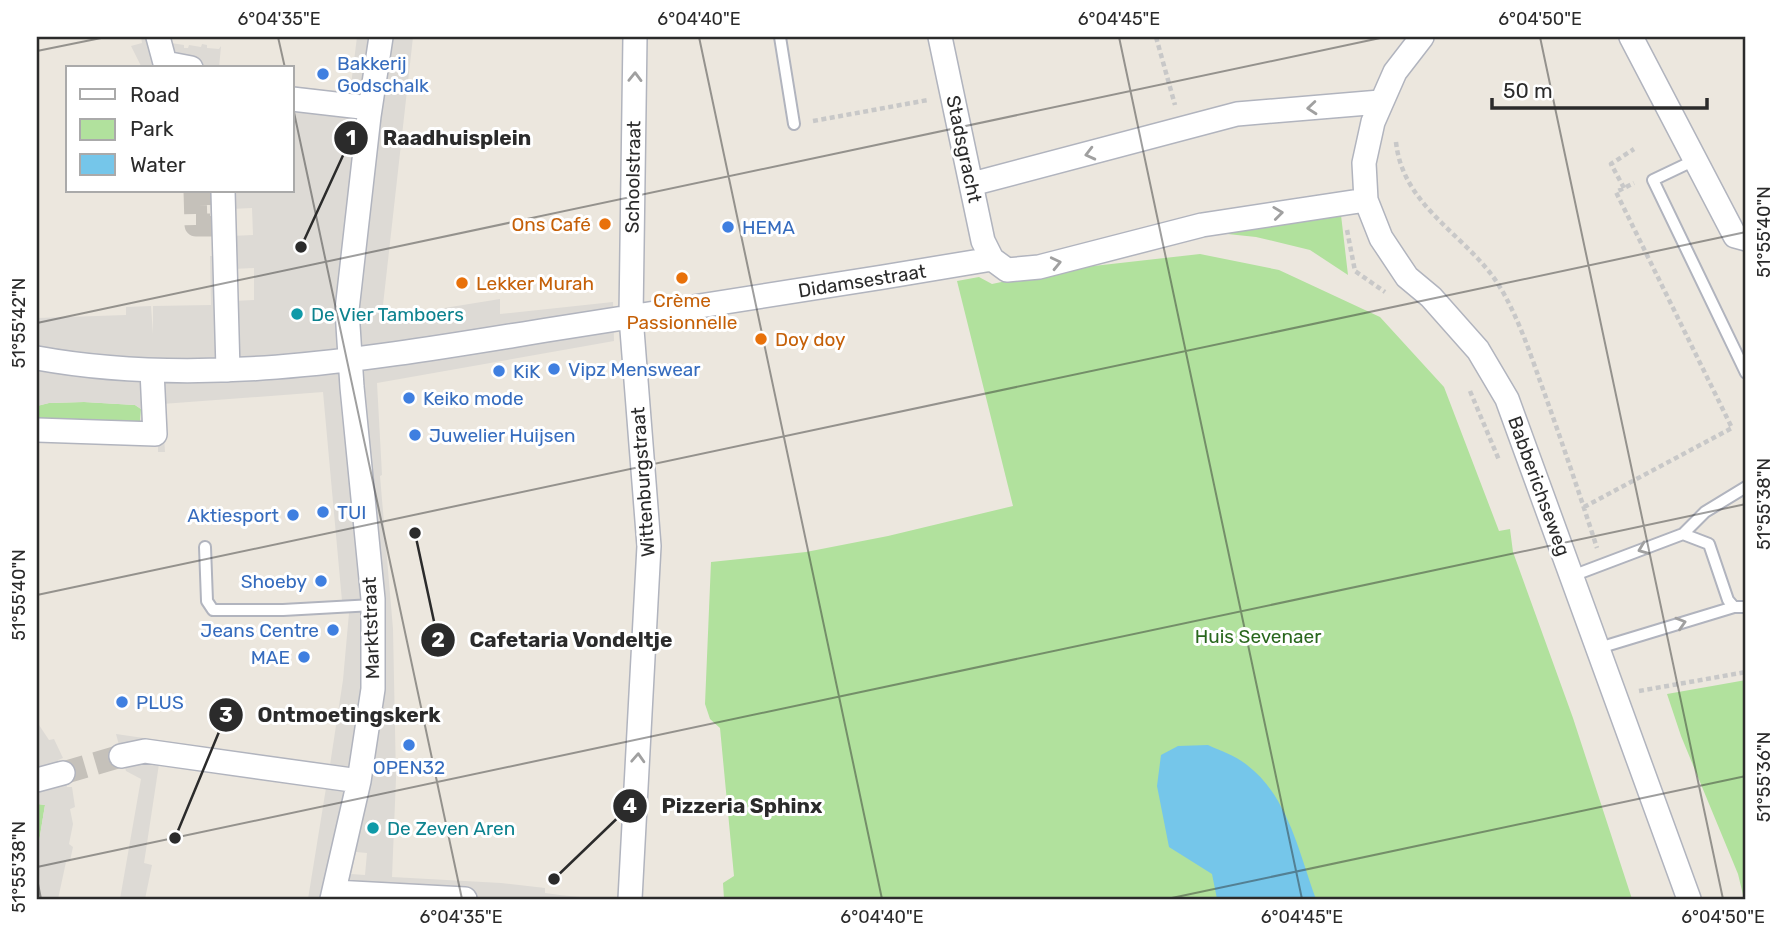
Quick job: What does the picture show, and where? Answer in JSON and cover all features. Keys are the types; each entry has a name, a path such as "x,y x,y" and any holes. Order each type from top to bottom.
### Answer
{"street":[{"path":"158,37 165,63 180,66"},
{"name":"Marktstraat","path":"333,895 359,780 373,689 373,605 347,310 381,37"},
{"name":"Schoolstraat","path":"631,317 635,37"},
{"name":"Stadsgracht","path":"940,37 983,241 992,259"},
{"name":"Babberichseweg","path":"1422,37 1395,72 1373,122 1364,163 1366,200 1381,237 1407,277 1431,297 1478,350 1507,399 1689,899"},
{"path":"1631,37 1735,236 1746,239"},
{"path":"294,99 370,112"},
{"path":"972,184 1237,114 1380,102"},
{"path":"223,192 228,370"},
{"name":"Didamsestraat","path":"37,358 78,365 152,371 228,370 351,361 992,259 1007,270 1039,267 1202,225 1366,200"},
{"name":"Wittenburgstraat","path":"630,899 649,546 631,317"},
{"path":"37,430 155,434 152,371"},
{"path":"121,756 145,751 359,780"},
{"path":"37,780 63,774"},
{"path":"333,895 465,899"}],"lane":[{"path":"780,37 794,124"},
{"path":"1695,160 1653,180 1746,373"},
{"path":"1572,576 1683,534 1705,512 1746,487"},
{"path":"1683,534 1709,544 1728,600 1734,607"},
{"path":"205,547 207,601 213,610 283,611 373,605"},
{"path":"1599,648 1734,607 1746,607"}],"path":[{"path":"1156,37 1182,129"},
{"path":"794,124 953,95"},
{"path":"1395,137 1397,156 1418,198 1492,275 1512,311 1529,350 1603,565"},
{"path":"1624,188 1611,164 1634,149"},
{"path":"1584,507 1732,428 1616,192 1640,181 1653,180"},
{"path":"1341,205 1355,271 1393,298"},
{"name":"Babberichseweg","path":"1467,385 1504,470"},
{"path":"1616,695 1746,672"}],"green space":[{"path":"1341,215 1348,275 1310,250 1256,237 1218,233"},
{"name":"Huis Sevenaer","path":"1200,254 1279,270 1380,317 1444,387 1499,531 1510,529 1513,552 1573,718 1632,899 724,899 723,883 734,876 720,728 710,719 705,704 711,562 806,552 888,536 1013,506 957,281 979,277 992,284 1058,270"},
{"path":"84,402 135,405 141,409 140,421 37,422 37,406"},
{"path":"1746,680 1744,899 1738,874 1681,736 1667,694"},
{"path":"38,804 45,805 37,854 37,810"}],"shaded area":[{"path":"141,37 166,37 171,38 171,43 184,45 184,48 189,45 201,47 202,44 207,45 207,48 219,49 221,46 219,66 141,66 131,46 142,43"},
{"path":"357,37 413,37 383,305 395,316 500,299 500,314 613,302 614,341 377,383 380,476 393,629 396,778 392,877 501,883 545,888 545,893 601,899 308,899 326,788 159,764 144,863 152,865 145,899 120,899 141,779 126,771 116,734 330,765 343,680 349,613 346,613 342,601 323,392 162,404 165,452 158,452 158,443 134,423 140,421 142,415 141,409 135,405 84,402 37,406 37,318 126,315 126,307 151,306 153,334 153,306 211,305 210,256 213,256 209,192 294,192 294,86 350,93","holes":["252,208 253,235 231,236 231,209","254,268 254,300 233,301 232,269","356,852 367,853 365,875 351,874"]},
{"path":"37,722 49,740 54,739 63,758 58,760 67,787 72,787 75,807 70,809 73,824 69,844 73,847 70,861 66,862 58,899 37,899 37,854 45,805 37,804"}],"water":[{"path":"1208,745 1243,762 1273,793 1298,845 1316,899 1217,899 1212,874 1169,847 1157,786 1161,755 1178,746"}],"tunnel":[{"path":"195,192 196,225 210,225 209,192"},
{"path":"63,773 121,756"}],"place":[{"name":"Bakkerij Godschalk","path":"323,74"},
{"name":"Ons Café","path":"605,224"},
{"name":"HEMA","path":"728,227"},
{"name":"Raadhuisplein","path":"301,247"},
{"name":"Crème Passionnelle","path":"682,278"},
{"name":"Lekker Murah","path":"462,283"},
{"name":"De Vier Tamboers","path":"297,314"},
{"name":"Doy doy","path":"761,339"},
{"name":"Vipz Menswear","path":"554,369"},
{"name":"KiK","path":"499,371"},
{"name":"Keiko mode","path":"409,398"},
{"name":"Juwelier Huijsen","path":"415,435"},
{"name":"TUI","path":"323,512"},
{"name":"Aktiesport","path":"293,515"},
{"name":"Cafetaria Vondeltje","path":"415,533"},
{"name":"Shoeby","path":"321,581"},
{"name":"Jeans Centre","path":"333,630"},
{"name":"MAE","path":"304,657"},
{"name":"PLUS","path":"122,702"},
{"name":"OPEN32","path":"409,745"},
{"name":"De Zeven Aren","path":"373,828"},
{"name":"Ontmoetingskerk","path":"175,838"},
{"name":"Pizzeria Sphinx","path":"554,879"}]}
